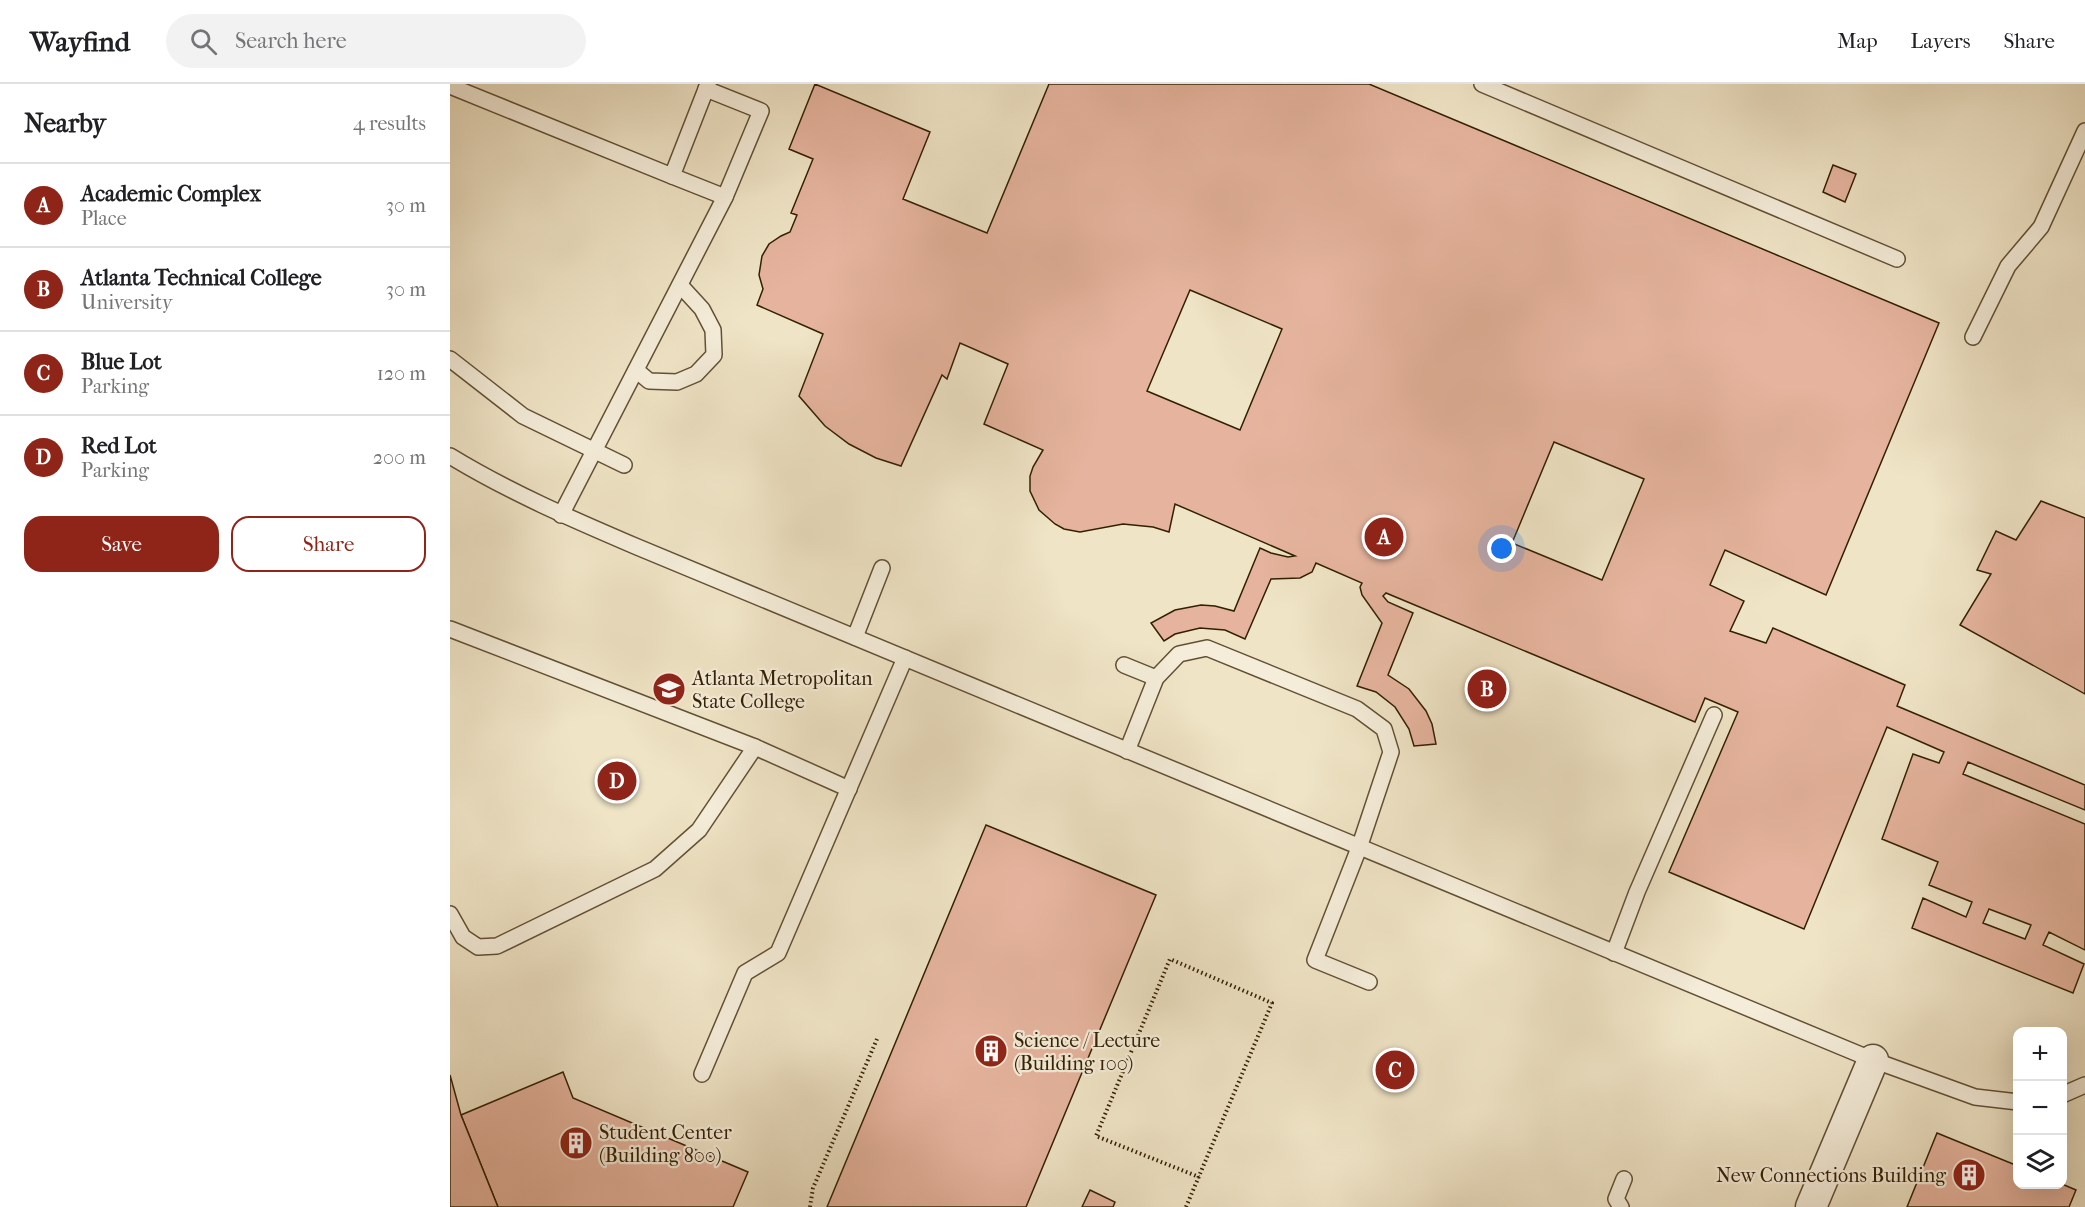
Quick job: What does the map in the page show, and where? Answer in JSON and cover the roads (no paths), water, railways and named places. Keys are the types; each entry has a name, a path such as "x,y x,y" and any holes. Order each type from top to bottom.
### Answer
{"street":[{"path":"1811,1207 1873,1060"}],"lane":[{"path":"1482,84 1897,260"},
{"path":"450,86 725,197"},
{"path":"561,515 725,197 761,111 707,86 672,176"},
{"path":"1972,337 2008,266 2041,227 2085,130"},
{"path":"636,370 650,381 677,382 696,374 714,355 713,330 702,309 680,285"},
{"path":"450,359 523,416 593,452 624,465"},
{"path":"450,456 483,476 561,515 1359,848 1873,1060 1975,1097 2013,1101"},
{"path":"855,637 882,568"},
{"path":"450,629 755,747 849,789"},
{"path":"1127,750 1156,678 1179,654 1207,648 1357,708 1384,729 1391,752 1359,848 1315,960 1369,982"},
{"path":"702,1074 745,973 778,953 904,658"},
{"path":"1124,665 1156,678"},
{"path":"1614,953 1637,892 1714,716"},
{"path":"450,914 463,937 478,947 497,946 655,869 699,830 755,747"},
{"path":"2067,1093 2085,1085"},
{"path":"1621,1207 1616,1199 1624,1179"}],"place":[{"name":"Academic Complex","path":"1384,537"},
{"name":"Atlanta Metropolitan State College","path":"669,689"},
{"name":"Atlanta Technical College","path":"1487,689"},
{"name":"Red Lot","path":"617,781"},
{"name":"Science / Lecture (Building 100)","path":"991,1051"},
{"name":"Blue Lot","path":"1395,1070"},
{"name":"Student Center (Building 800)","path":"576,1143"},
{"name":"New Connections Building","path":"1969,1175"}]}
